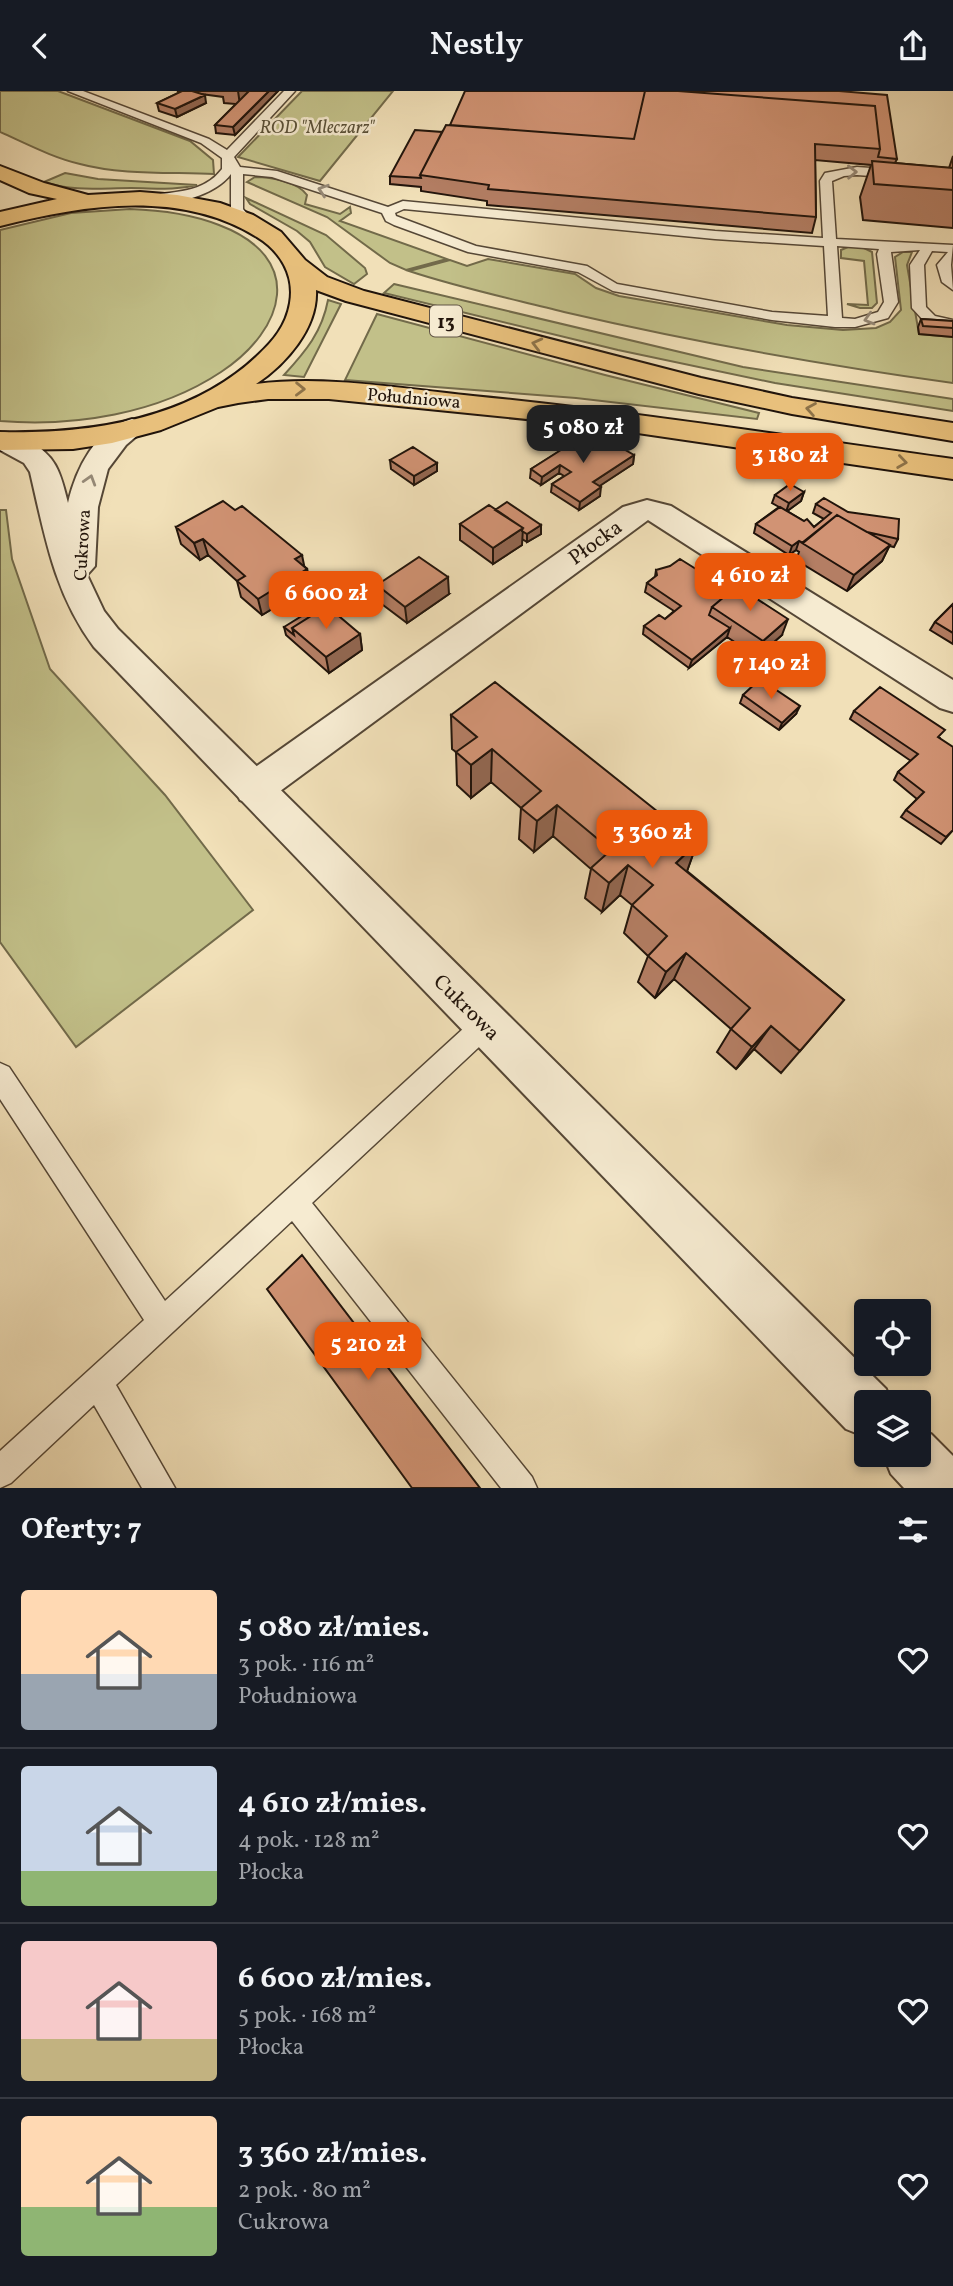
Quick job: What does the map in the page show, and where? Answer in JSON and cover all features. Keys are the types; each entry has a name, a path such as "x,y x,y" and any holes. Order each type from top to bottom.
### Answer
{"main road":[{"name":"13","path":"0,172 49,192 104,200 137,199 198,206 249,223 278,242 297,265 318,282 362,298 649,373 792,406 952,432"},
{"path":"0,219 54,206 104,200"},
{"path":"2,441 68,440 132,428 208,401 239,383 265,364 291,333 303,302 303,283 297,265"},
{"name":"Południowa","path":"208,401 242,392 285,389 406,397 632,423 953,470"}],"street":[{"name":"Cukrowa","path":"79,596 80,526 90,475 104,449 132,428"},
{"name":"Cukrowa","path":"2,441 34,456 45,471 50,482 57,529 79,596 90,617 106,638 854,1397"},
{"name":"Płocka","path":"254,789 634,514 647,510 660,513 953,698"},
{"path":"924,1467 944,1488"}],"lane":[{"path":"73,91 109,99 205,141 230,164 238,183 237,210 249,223"},
{"path":"137,199 169,198 198,191 221,179 230,164 290,91"},
{"path":"230,164 273,174 388,211 403,205 492,216 831,244 953,249"},
{"path":"835,323 826,181 829,176 844,171 858,171 953,178"},
{"path":"388,211 390,218 398,222 473,249 582,269 613,287 772,316 835,323 874,319 889,308 891,302 884,254 888,248"},
{"path":"928,247 917,265 935,295 919,308 925,316 953,324"},
{"path":"953,255 944,265 949,282 953,286"},
{"path":"0,1472 485,1025"},
{"path":"0,1076 162,1322"},
{"path":"293,1201 521,1488"},
{"path":"98,1383 159,1488"}],"green space":[{"path":"0,91 58,91 190,141 213,160 214,174 112,170 49,154 0,132"},
{"name":"ROD \"Mleczarz\"","path":"302,91 393,91 320,181 238,157"},
{"path":"65,173 98,179 197,185 172,189 88,189 44,182"},
{"path":"255,177 276,179 303,190 307,195 305,204 340,214 350,207 351,213 340,221 447,259 406,270 390,263 327,217 247,182"},
{"path":"246,198 326,235 365,268 367,274 354,284 325,267 310,242 297,231 250,204"},
{"path":"130,209 175,213 208,221 247,239 265,256 275,275 277,295 272,315 260,336 243,355 221,372 170,398 143,408 115,415 57,422 0,421 0,230 71,213"},
{"path":"862,247 872,252 877,303 872,308 847,304 868,305 864,261 841,258 841,250"},
{"path":"903,252 912,252 907,265 919,334 953,337 953,383 709,343 564,312 409,271 450,260 467,266 488,259 575,274 596,288 619,296 787,325 843,330 876,328 890,322 901,310 895,257"},
{"path":"394,284 743,367 953,399 953,411 775,383 618,350 384,293"},
{"path":"328,300 341,304 304,377 284,375 312,340 322,322"},
{"path":"377,314 759,413 757,419 576,398 345,380"},
{"path":"0,510 6,510 12,559 50,669 165,795 253,910 76,1047 0,942"}],"building":[{"path":"182,91 205,95 175,109 157,103"},
{"path":"249,91 269,91 233,127 215,125"},
{"path":"465,91 645,91 634,139 450,125"},
{"path":"645,91 678,91 875,106 880,149 815,144 816,217 488,189 489,185 420,175 446,125 634,139"},
{"path":"678,91 839,91 887,95 897,159 878,157 880,149 875,106"},
{"path":"415,130 442,132 420,175 421,178 390,176"},
{"path":"872,161 953,168 953,190 874,184"},
{"path":"921,319 953,321 953,328 923,326"},
{"path":"570,436 613,443 634,455 593,482 601,487 580,502 552,484 571,472 560,465 542,477 531,469 567,446 560,442"},
{"path":"413,447 437,463 414,476 390,460"},
{"path":"790,484 804,492 789,503 775,495"},
{"path":"824,498 848,512 899,519 898,539 867,532 837,515 803,543 799,541 792,546 756,524 780,507 804,521 807,519 814,527 831,513 816,504"},
{"path":"223,501 235,510 242,506 302,555 295,559 307,569 258,599 237,581 245,576 203,539 194,543 176,527"},
{"path":"507,502 541,525 527,534 522,531 523,528 495,510"},
{"path":"489,505 523,528 493,548 460,524"},
{"path":"837,515 890,545 854,575 802,543"},
{"path":"419,557 448,577 405,607 377,585"},
{"path":"680,559 731,591 712,607 709,615 730,628 692,660 644,626 659,615 665,619 681,606 647,583 657,575 656,570 670,566"},
{"path":"737,586 788,619 763,641 712,607"},
{"path":"953,604 953,633 935,622"},
{"path":"318,606 322,609 292,628 294,635 284,627"},
{"path":"327,606 360,634 326,657 292,628"},
{"path":"760,679 800,706 782,723 743,695"},
{"path":"495,682 697,843 676,863 844,1000 800,1051 771,1026 752,1047 731,1029 750,1008 686,953 666,972 648,956 667,936 632,905 653,885 628,865 609,883 591,868 611,850 557,805 537,821 521,808 541,791 492,749 471,765 456,752 477,737 451,715"},
{"path":"880,687 945,730 938,737 953,747 953,830 946,837 906,810 924,792 898,772 918,754 854,711"},
{"path":"302,1255 480,1488 412,1488 267,1289"}]}
